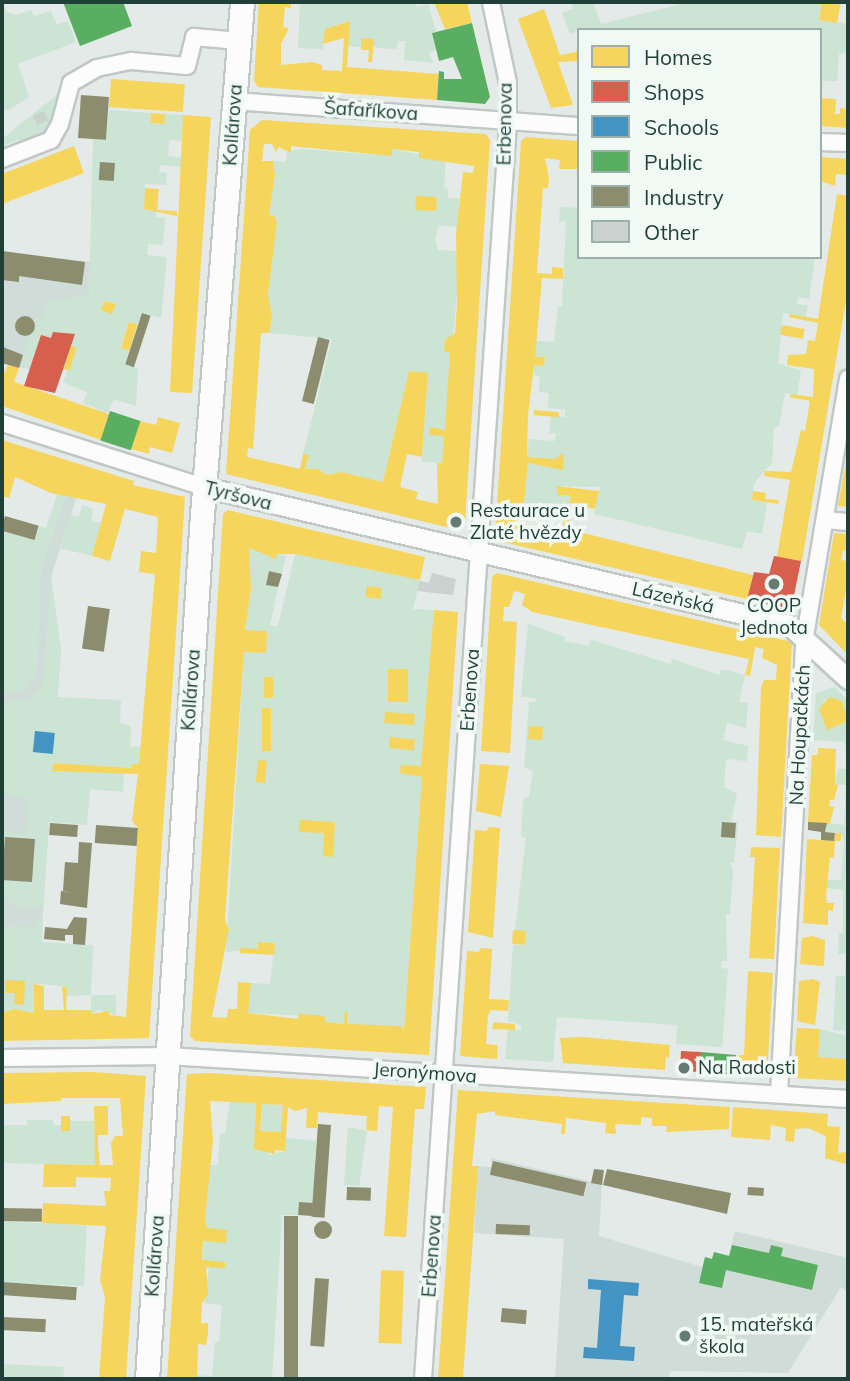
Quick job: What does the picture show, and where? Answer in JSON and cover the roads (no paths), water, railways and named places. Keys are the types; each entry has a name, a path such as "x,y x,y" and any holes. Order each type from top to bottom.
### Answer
{"main road":[{"name":"Kollárova","path":"147,1379 204,487 242,2"}],"street":[{"name":"Erbenova","path":"423,1379 508,121 508,83 491,2"},
{"path":"2,159 51,140 60,124 71,83 97,68 131,61 187,66 194,37 239,41"},
{"name":"Šafaříkova","path":"235,101 577,126"},
{"path":"822,142 848,144"},
{"name":"Na Houpačkách","path":"779,1094 805,636 848,379"},
{"name":"Tyršova","path":"2,423 204,487 480,551"},
{"path":"825,520 848,522"},
{"name":"Lázeňská","path":"480,551 789,625 805,636 848,679"},
{"name":"Jeronýmova","path":"2,1058 168,1056 848,1099"}],"place":[{"name":"Restaurace u Zlaté hvězdy","path":"456,522"},
{"name":"COOP Jednota","path":"774,584"},
{"name":"Na Radosti","path":"684,1068"},
{"name":"15. mateřská škola","path":"685,1336"}]}
